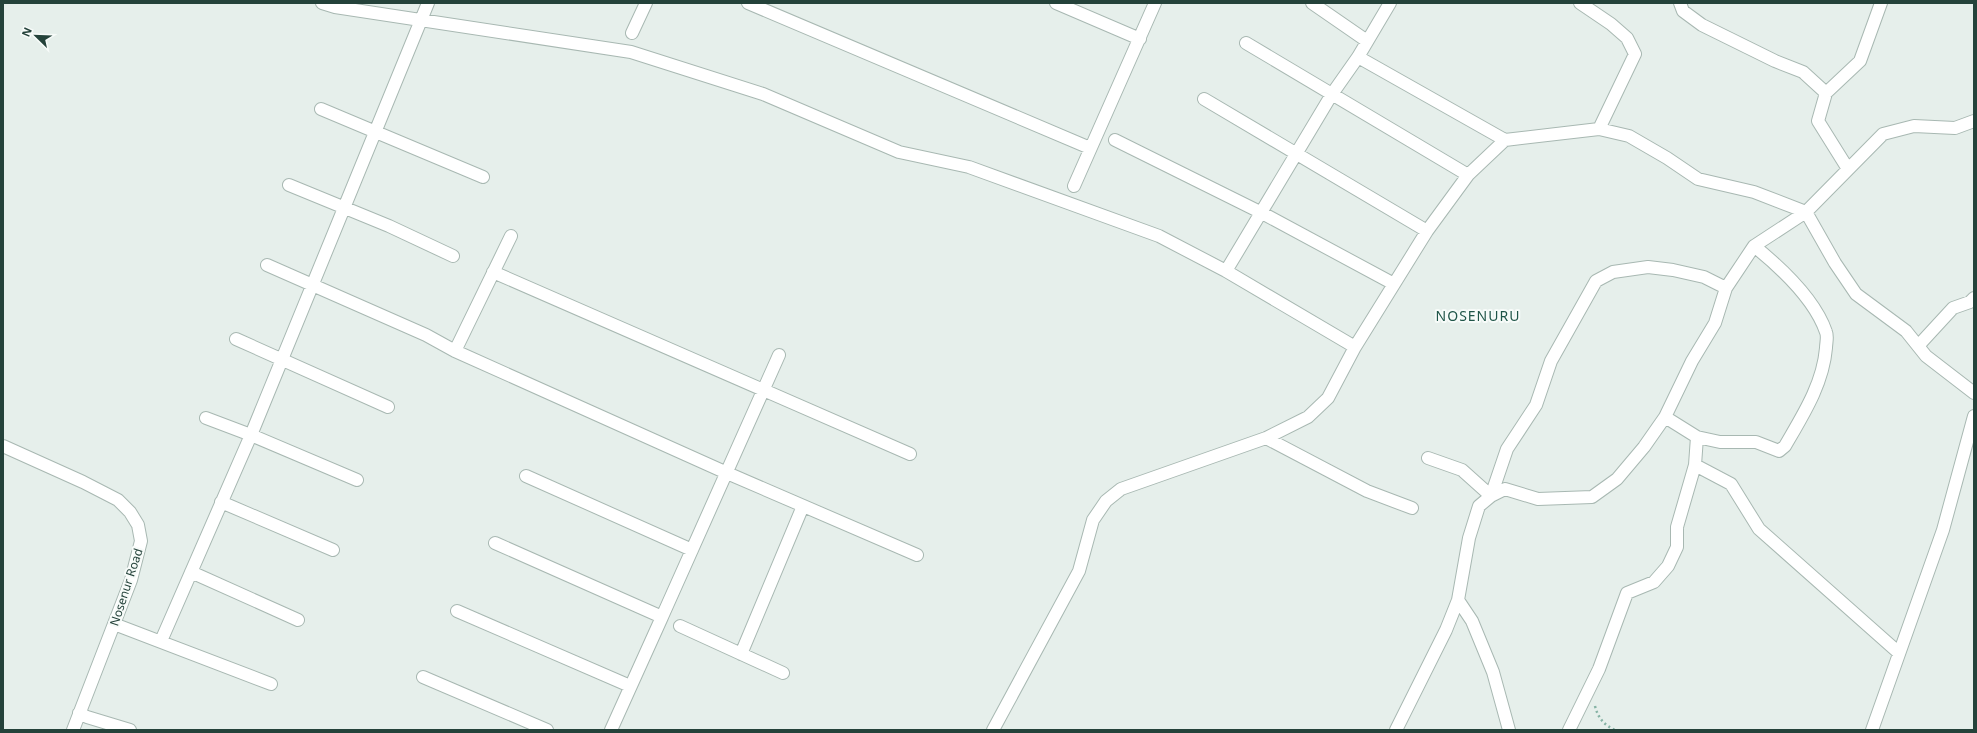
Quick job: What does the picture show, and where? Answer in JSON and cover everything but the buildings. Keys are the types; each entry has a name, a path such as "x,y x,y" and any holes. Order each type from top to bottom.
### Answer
{"street":[{"path":"322,3 335,7 420,21 631,52 763,94 899,152 969,167 1069,202 1159,236 1226,271 1355,347"},
{"path":"161,641 251,435 428,3"},
{"path":"632,33 646,3"},
{"path":"748,3 1090,148"},
{"path":"1056,3 1140,39"},
{"path":"1074,186 1155,3"},
{"path":"1312,3 1367,40"},
{"path":"1226,271 1332,94 1358,57 1390,3"},
{"path":"1580,3 1627,38 1635,54 1599,129"},
{"path":"1680,3 1683,11 1702,26 1803,72 1826,93"},
{"path":"1848,168 1818,121 1826,93 1860,61 1881,3"},
{"path":"1246,43 1468,175"},
{"path":"1358,57 1505,140 1599,129 1628,136 1698,179 1754,192 1806,212 1835,263 1856,294 1906,331 1926,356 1974,394"},
{"path":"1204,99 1427,231"},
{"path":"321,109 483,177"},
{"path":"1396,730 1446,630 1458,600 1469,538 1479,506 1491,496 1505,489 1538,499 1592,497 1617,479 1644,447 1665,417 1692,361 1715,323 1726,288 1754,246 1806,212 1883,134 1914,126 1955,128 1974,121"},
{"path":"1116,140 1262,213 1394,284"},
{"path":"993,730 1079,571 1093,520 1106,501 1121,489 1266,438 1308,418 1328,398 1355,347 1427,231 1468,175 1505,140"},
{"path":"289,185 453,256"},
{"path":"455,351 511,236"},
{"path":"1665,417 1697,437 1720,442 1756,442 1779,451 1785,446 1814,394 1825,354 1827,334 1812,307 1782,269 1754,246"},
{"path":"266,265 426,335 455,351 727,473 918,555"},
{"path":"1491,496 1507,449 1536,405 1551,361 1596,281 1613,272 1648,267 1673,270 1704,277 1726,288"},
{"path":"493,272 910,454"},
{"path":"1918,346 1953,308 1970,302 1974,298"},
{"path":"236,339 282,358 388,408"},
{"path":"611,730 779,355"},
{"path":"1872,730 1943,530 1974,416"},
{"path":"206,418 251,435 357,480"},
{"path":"1569,730 1590,686 1627,594 1654,582 1668,566 1677,547 1677,527 1695,465 1697,437"},
{"path":"1266,438 1367,491 1412,508"},
{"name":"Nosenur Road","path":"3,446 83,482 118,500 130,512 138,525 141,541 130,580 73,730"},
{"path":"1428,458 1462,470 1491,496"},
{"path":"1695,465 1732,484 1760,529 1899,653"},
{"path":"526,476 692,550"},
{"path":"221,502 333,550"},
{"path":"741,654 803,506"},
{"path":"495,543 662,617"},
{"path":"191,572 298,620"},
{"path":"1458,600 1472,621 1493,672 1509,730"},
{"path":"457,611 630,686"},
{"path":"114,624 271,684"},
{"path":"680,626 783,673"},
{"path":"423,677 547,730"},
{"path":"79,713 87,717 130,730"}],"path":[{"path":"1590,686 1596,713 1605,726 1615,730"}],"district":[{"name":"NOSENURU","path":"1478,315"}]}
